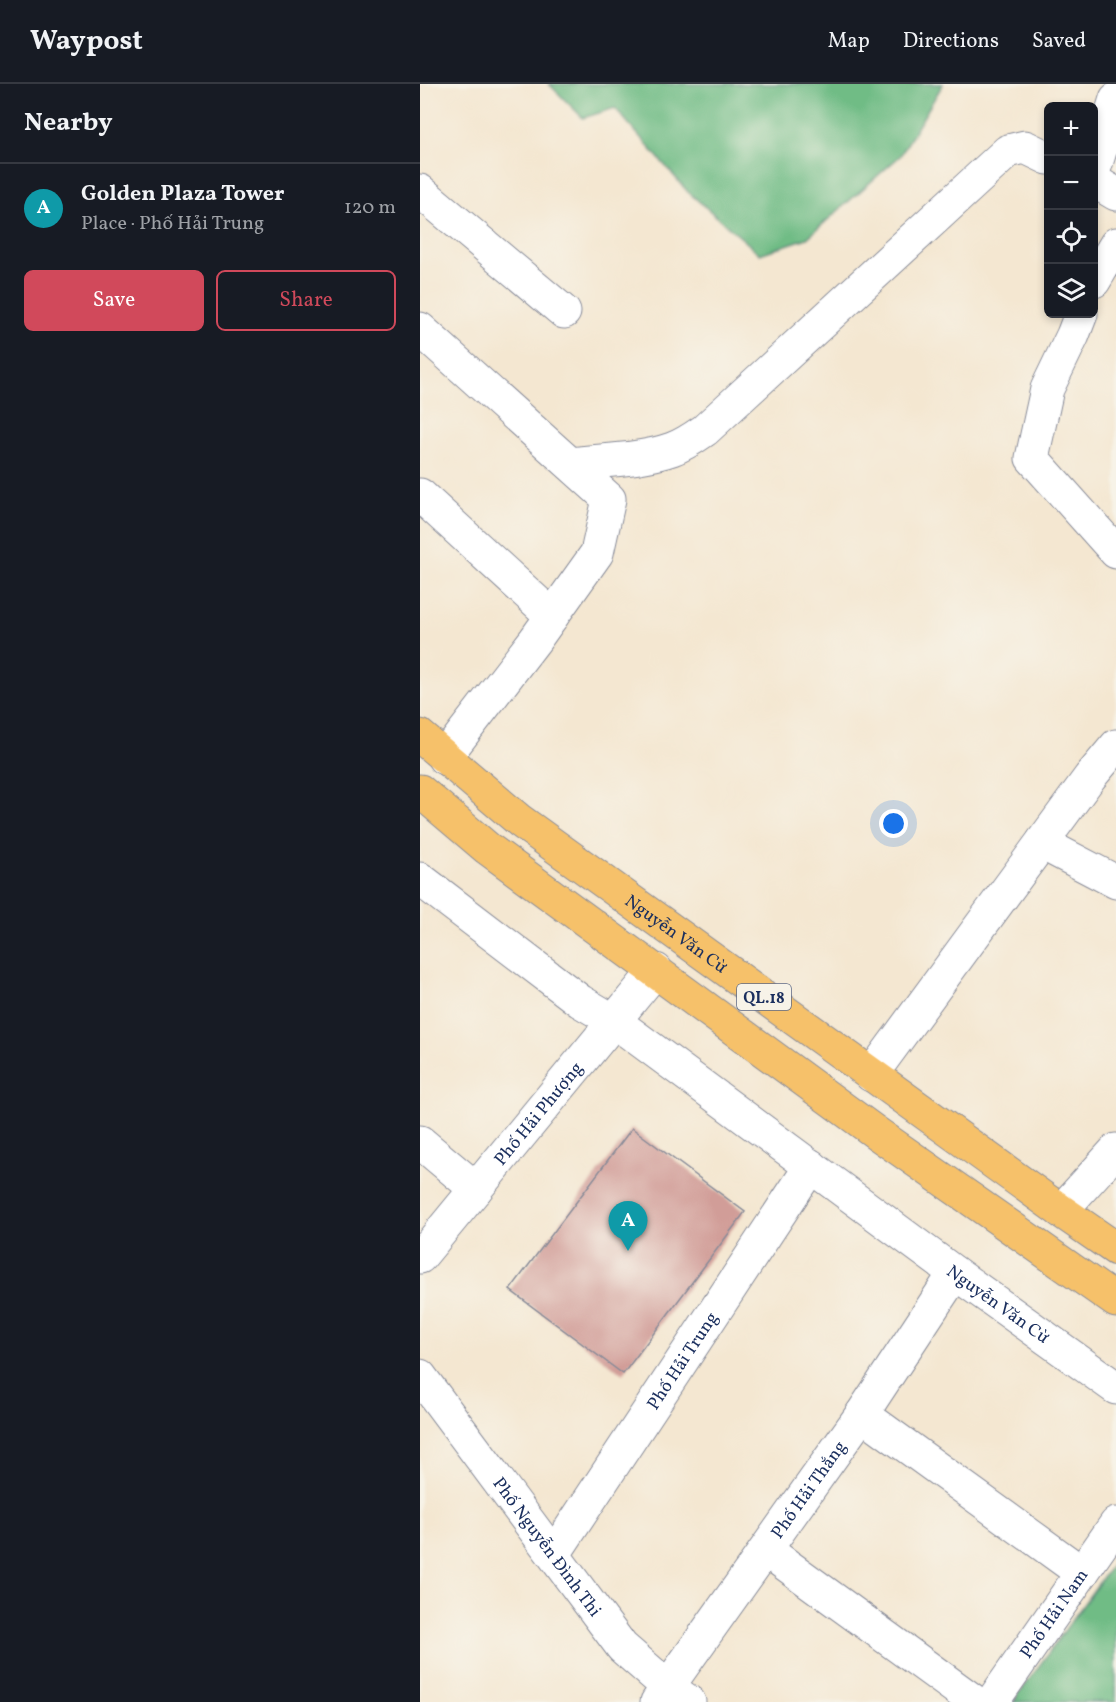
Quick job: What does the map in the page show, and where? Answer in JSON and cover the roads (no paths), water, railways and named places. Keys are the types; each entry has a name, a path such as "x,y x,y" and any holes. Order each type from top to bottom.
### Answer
{"main road":[{"name":"Nguyễn Văn Cừ","path":"420,736 520,821 1116,1249"},
{"name":"QL.18","path":"420,791 487,848 885,1138 1116,1301"}],"street":[{"path":"1098,157 1116,99"},
{"path":"570,464 655,454 689,441 705,430 1008,152 1025,147 1044,156"},
{"path":"1098,183 1116,194"},
{"path":"420,191 564,312"},
{"path":"1098,274 1116,244"},
{"path":"1079,318 1047,389 1032,458 1116,552"},
{"path":"420,329 609,499 597,554 444,758"},
{"path":"420,495 552,616"},
{"path":"871,1075 1043,841 1116,746"},
{"path":"1043,841 1053,849 1116,882"},
{"name":"Nguyễn Văn Cừ","path":"420,879 580,1000 614,1021 955,1273 1116,1388"},
{"name":"Phố Hải Phượng","path":"420,1257 656,970"},
{"path":"420,1142 476,1189"},
{"path":"1061,1211 1116,1150"},
{"name":"Phố Hải Trung","path":"554,1554 811,1166"},
{"name":"Phố Hải Thắng","path":"671,1697 766,1550 862,1414 955,1273"},
{"name":"Phố Nguyễn Đình Thi","path":"420,1376 622,1647 671,1697"},
{"path":"862,1414 1082,1573"},
{"name":"Phố Hải Nam","path":"992,1702 1116,1524"},
{"path":"766,1550 975,1702"}],"place":[{"name":"Golden Plaza Tower","path":"628,1251"}]}
